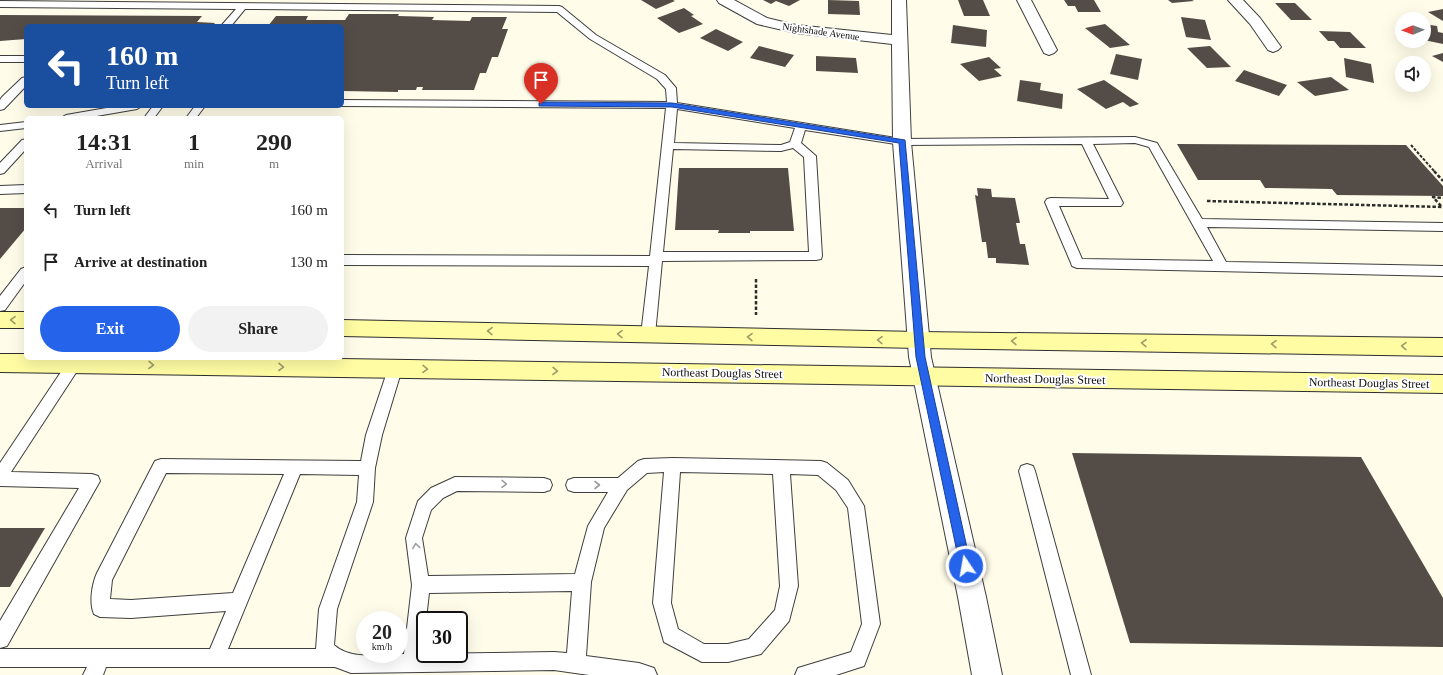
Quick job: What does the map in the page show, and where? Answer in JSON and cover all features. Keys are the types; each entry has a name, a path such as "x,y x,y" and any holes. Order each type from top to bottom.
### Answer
{"main road":[{"path":"0,320 24,320"},
{"path":"344,328 919,340 1443,347"},
{"name":"Northeast Douglas Street","path":"0,363 1443,384"}],"street":[{"name":"Nightshade Avenue","path":"724,0 762,21 796,29 899,40"},
{"path":"899,0 902,142 919,340 924,376 972,597 987,675"},
{"path":"1024,0 1049,50"},
{"path":"1235,0 1255,21 1273,47"}],"lane":[{"path":"0,4 559,9 593,37 661,77 670,88 672,105 648,334"},
{"path":"228,24 242,7"},
{"path":"0,59 24,60"},
{"path":"0,88 21,89"},
{"path":"0,107 21,89"},
{"path":"344,103 672,105 902,142 1135,140 1153,145 1223,267"},
{"path":"90,116 102,115 120,108"},
{"path":"0,128 24,125"},
{"path":"796,144 801,126"},
{"path":"1086,141 1117,203 1051,202 1077,263 1443,271"},
{"path":"0,170 24,144"},
{"path":"668,146 781,148 796,144"},
{"path":"344,260 656,259 816,256 810,156 796,144"},
{"path":"0,190 24,189"},
{"path":"1198,223 1443,227"},
{"path":"0,306 24,275"},
{"path":"0,476 74,364"},
{"path":"335,658 325,649 328,609 365,502 367,468 374,435 395,369"},
{"path":"674,465 662,603 671,635 702,653 728,653 754,647 783,616 789,586 781,467"},
{"path":"576,664 582,582 596,526 621,485 644,466 674,465 821,468 842,485 856,506 871,624 857,659 805,675"},
{"path":"240,601 131,609 100,608 103,579 161,466 367,468"},
{"path":"216,658 295,467"},
{"path":"1027,471 1081,675"},
{"path":"0,479 92,481 0,639"},
{"path":"412,663 421,585 414,538 424,506 437,493 455,484 544,485"},
{"path":"574,485 621,485"},
{"path":"421,585 582,582"},
{"path":"0,658 335,658 351,664 554,661 639,672 647,675"},
{"path":"93,675 102,658"}],"path":[{"path":"1412,146 1443,181"},
{"path":"1183,196 1210,201 1442,207"},
{"path":"1442,207 1432,197 1443,198"},
{"path":"756,279 756,315"}],"building":[{"path":"641,0 673,0 675,1 656,9"},
{"path":"763,0 800,0 789,6 776,1 771,4"},
{"path":"828,0 859,1 860,15 828,14"},
{"path":"958,0 983,0 990,16 964,16"},
{"path":"1064,0 1094,0 1101,12 1078,12 1075,6 1068,6"},
{"path":"1168,0 1192,0 1194,1 1172,3"},
{"path":"1275,3 1295,3 1312,20 1291,20"},
{"path":"684,8 694,15 691,16 703,24 679,33 657,18"},
{"path":"1443,9 1443,21 1431,14 1431,12 1428,12"},
{"path":"349,14 399,14 398,16 434,17 432,20 470,21 472,17 507,17 502,29 508,29 498,57 492,57 486,73 480,73 474,90 422,90 423,87 417,87 416,90 398,90 398,92 344,91 344,24 270,24 276,16 308,16 306,20 345,20"},
{"path":"0,15 202,16 197,22 215,23 24,24 24,39 0,41"},
{"path":"1181,17 1205,20 1211,40 1186,37"},
{"path":"1105,24 1130,45 1110,48 1085,28"},
{"path":"953,25 987,30 986,47 951,43"},
{"path":"1431,25 1437,26 1438,32 1443,33 1443,44 1431,41"},
{"path":"716,29 743,42 728,51 700,38"},
{"path":"1319,31 1350,32 1366,48 1340,48 1334,41 1328,41"},
{"path":"759,46 794,55 785,67 750,58"},
{"path":"1210,46 1231,67 1207,68 1187,48"},
{"path":"1443,53 1443,62 1432,56"},
{"path":"1116,54 1142,59 1138,80 1110,74"},
{"path":"816,56 856,58 858,73 816,71"},
{"path":"989,57 1001,68 994,69 1002,76 979,81 960,64"},
{"path":"1344,58 1371,64 1374,83 1346,77"},
{"path":"1244,70 1287,85 1279,96 1235,81"},
{"path":"1331,77 1349,90 1315,96 1297,82"},
{"path":"1020,80 1041,83 1040,90 1063,94 1062,109 1017,101"},
{"path":"1104,80 1139,104 1130,107 1123,102 1106,109 1077,89"},
{"path":"1177,144 1406,145 1443,186 1443,196 1337,195 1332,189 1265,188 1260,180 1198,180"},
{"path":"679,168 788,168 794,231 718,233 719,230 675,230"},
{"path":"977,188 991,189 992,197 1015,198 1020,223 1016,223 1020,244 1025,244 1029,265 996,263 996,258 988,258 986,242 982,242 975,195 978,196"},
{"path":"0,208 24,208 24,230 0,259"},
{"path":"1072,453 1361,457 1443,598 1443,647 1130,643"},
{"path":"0,528 45,528 10,587 0,587"}],"route":[{"path":"541,104 672,105 902,142 920,357 966,566"}]}
